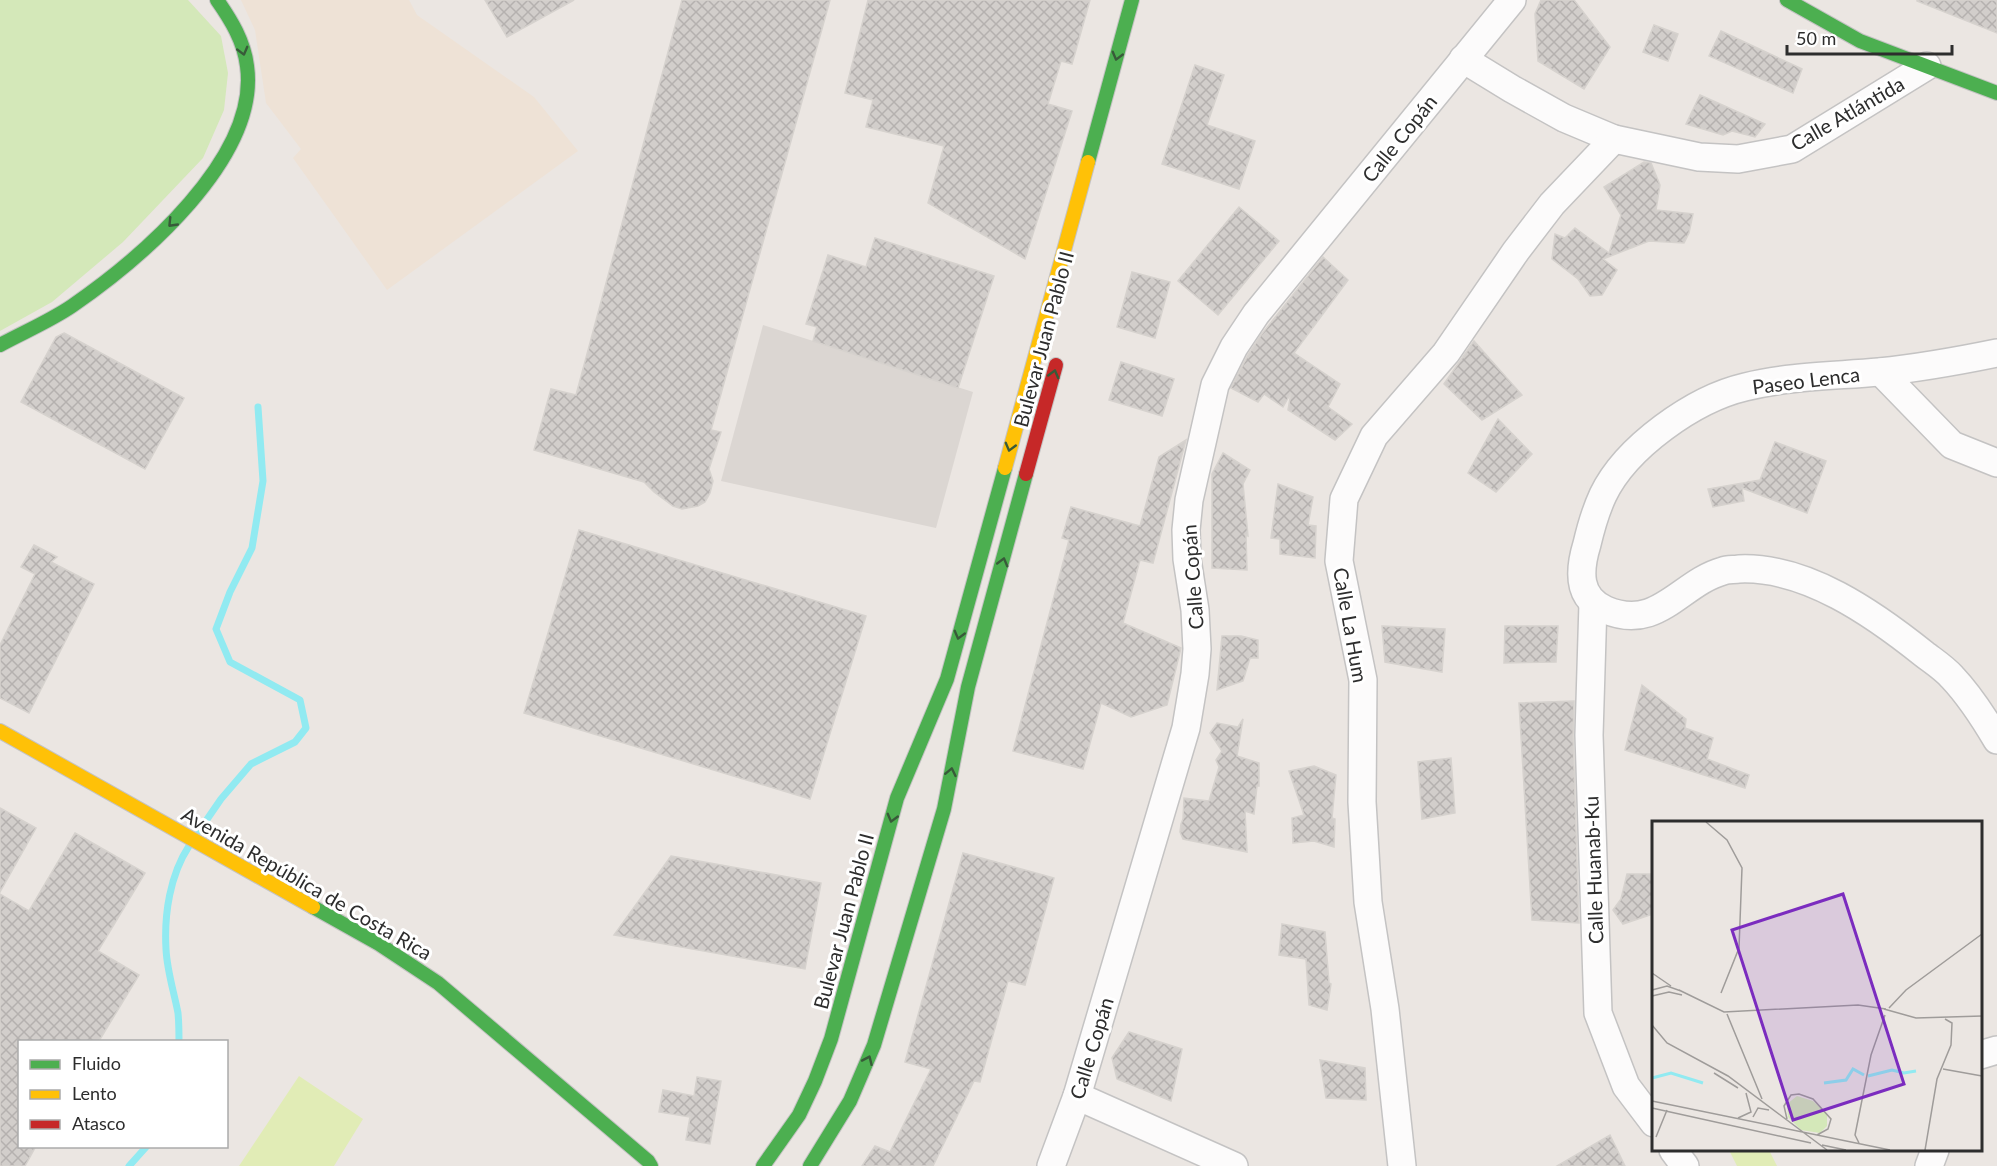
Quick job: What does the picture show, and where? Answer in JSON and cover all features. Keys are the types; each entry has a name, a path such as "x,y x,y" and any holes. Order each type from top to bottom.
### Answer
{"main road":[{"path":"0,345 71,306 140,255 188,206 214,172 235,137 245,107 248,78 245,52 235,26 217,0"},
{"name":"Bulevar Juan Pablo II","path":"934,747 947,679 1132,0"},
{"path":"1787,0 1808,7 1860,41 1997,93"},
{"name":"Bulevar Juan Pablo II","path":"810,1166 850,1101 874,1045 897,972 944,809 968,687 1059,353"},
{"name":"Bulevar Juan Pablo II","path":"763,1166 799,1115 815,1081 827,1049 897,798 947,679"},
{"name":"Bulevar Juan Pablo II","path":"939,761 968,687"},
{"name":"Avenida República de Costa Rica","path":"0,731 379,944 438,983 503,1036 651,1166"},
{"path":"798,1166 840,1097 859,1050 874,998"},
{"name":"Avenida República de Costa Rica","path":"629,1146 662,1166"}],"street":[{"name":"Calle Copán","path":"1051,1166 1077,1096 1169,789 1192,699 1197,649 1186,530 1189,501 1215,385 1234,347 1256,314 1512,0"},
{"name":"Calle Atlántida","path":"1463,59 1564,118 1614,139 1700,157 1738,159 1792,148 1927,66"},
{"name":"Calle La Hum","path":"1402,1166 1385,1009 1368,902 1362,802 1363,680 1339,561 1344,499 1374,436 1446,353 1516,251 1552,204 1614,139"},
{"name":"Paseo Lenca","path":"1593,603 1583,587 1581,566 1593,521 1604,493 1619,470 1635,452 1672,422 1710,399 1742,387 1782,380 1881,372 1962,360 1997,352"},
{"path":"1881,372 1952,445 1997,463"},
{"path":"1593,603 1615,613 1641,616 1660,609 1701,580 1724,570 1753,569 1809,582 1838,595 1904,637 1951,675 1983,715 1997,740"},
{"name":"Calle Huanab-Ku","path":"1593,603 1589,735 1598,1013 1626,1086 1652,1122"},
{"path":"1982,1054 1997,1050"},
{"path":"1077,1096 1234,1166"},
{"path":"1674,1151 1685,1166"},
{"path":"1929,1166 1934,1151"}],"shaded area":[{"path":"241,0 409,0 417,15 534,97 578,151 387,290 293,158 301,149 266,103 255,30"},
{"path":"763,325 973,392 936,528 721,481"}],"green space":[{"path":"0,0 188,0 221,36 228,73 224,110 203,158 123,242 52,302 0,331"},
{"path":"299,1076 363,1119 334,1166 239,1166"},
{"path":"1730,1151 1770,1151 1777,1166 1737,1166"}],"building":[{"path":"485,0 574,0 507,37"},
{"path":"682,0 830,0 711,430 721,432 709,469 713,481 710,493 705,502 698,506 682,509 673,506 644,482 534,450 551,389 576,395"},
{"path":"868,0 1090,0 1072,64 1061,61 1048,104 1072,111 1025,259 928,203 944,146 866,127 873,100 845,93"},
{"path":"1541,0 1574,0 1610,47 1584,89 1538,61 1535,14"},
{"path":"1997,0 1997,33 1917,1"},
{"path":"1654,25 1678,34 1668,61 1643,52"},
{"path":"1721,31 1802,69 1793,93 1709,56"},
{"path":"1195,65 1224,75 1207,125 1255,141 1239,189 1162,164"},
{"path":"1700,95 1765,124 1755,137 1732,131 1723,135 1686,124"},
{"path":"1644,162 1651,163 1660,185 1656,210 1693,214 1689,233 1684,243 1649,241 1603,259 1617,270 1602,295 1590,296 1578,279 1552,259 1555,234 1565,238 1575,228 1609,253 1621,215 1604,187"},
{"path":"1239,207 1279,241 1218,315 1178,281"},
{"path":"875,238 994,276 958,388 813,341 817,327 806,324 828,255 866,267"},
{"path":"1323,257 1348,280 1294,353 1340,384 1328,407 1352,424 1335,440 1288,410 1291,393 1283,407 1264,394 1258,402 1231,388 1261,335"},
{"path":"1132,272 1170,282 1155,338 1117,327"},
{"path":"64,333 184,398 145,469 21,402 56,337"},
{"path":"1474,341 1522,395 1482,420 1444,384"},
{"path":"1121,362 1174,379 1162,416 1109,400"},
{"path":"1498,419 1532,454 1496,492 1468,473"},
{"path":"1186,440 1153,563 1140,560 1123,623 1181,648 1167,705 1131,717 1101,703 1083,769 1013,751 1069,540 1062,538 1071,507 1140,526 1159,457"},
{"path":"1775,442 1826,461 1807,513 1742,488 1744,501 1713,507 1708,489 1760,480"},
{"path":"1223,453 1250,470 1243,484 1248,536 1246,535 1247,570 1212,568 1212,474"},
{"path":"1278,484 1313,497 1308,525 1316,526 1315,558 1280,554 1280,539 1271,538"},
{"path":"579,530 866,616 810,799 524,713"},
{"path":"34,545 57,557 51,562 94,584 29,713 0,698 0,645 35,574 21,567"},
{"path":"1382,626 1445,629 1442,672 1385,662"},
{"path":"1505,626 1558,626 1556,662 1504,663"},
{"path":"1222,636 1241,636 1258,640 1258,658 1250,658 1243,681 1217,690"},
{"path":"1642,685 1686,719 1685,728 1713,738 1707,759 1749,775 1745,788 1625,750"},
{"path":"1574,701 1579,923 1532,920 1519,703"},
{"path":"1243,719 1237,756 1259,763 1259,786 1257,786 1254,814 1245,811 1247,852 1183,839 1180,832 1184,798 1209,801 1219,767 1216,760 1222,751 1210,733 1217,723 1238,727"},
{"path":"1451,758 1455,813 1422,819 1418,762"},
{"path":"1314,766 1336,775 1332,818 1335,819 1334,847 1314,841 1293,843 1292,818 1304,815 1289,771"},
{"path":"0,808 36,828 0,892"},
{"path":"75,833 145,873 98,951 139,975 100,1040 18,1040 18,1148 35,1148 25,1166 0,1166 0,894 29,911"},
{"path":"963,853 1054,878 1025,985 1008,981 980,1082 974,1081 933,1166 862,1166 875,1146 890,1152 931,1069 905,1062"},
{"path":"671,856 821,883 805,969 614,935"},
{"path":"1627,874 1652,874 1652,914 1623,924 1613,910 1621,899"},
{"path":"1282,924 1325,932 1329,983 1331,984 1327,1010 1309,1005 1306,959 1279,955"},
{"path":"1129,1032 1182,1049 1171,1101 1117,1079 1112,1058"},
{"path":"1320,1060 1365,1068 1366,1100 1326,1098"},
{"path":"697,1077 721,1081 710,1144 686,1140 690,1117 659,1112 663,1090 694,1096"},
{"path":"1610,1135 1625,1166 1557,1166"}],"waterway":[{"path":"199,831 221,799 251,764 295,742 306,728 300,700 230,662 216,629 230,592 252,548 263,481 258,407"},
{"path":"179,1040 178,1013 167,957 166,922 173,882 182,857 189,846"},
{"path":"129,1166 145,1148"}],"traffic: fast":[{"path":"0,345 64,311 130,262 190,203 215,170 235,136 246,101 247,66 236,31 217,0"},
{"path":"1088,162 1132,0"},
{"path":"1787,0 1860,41 1997,93"},
{"path":"763,1166 799,1115 831,1039 897,798 947,679 1005,468"},
{"path":"810,1166 850,1101 874,1045 944,809 968,687 1026,474"},
{"path":"313,907 379,944 438,983 648,1161 651,1166"}],"traffic: slow":[{"path":"1005,468 1088,162"},
{"path":"0,731 313,907"}],"traffic: jam":[{"path":"1026,474 1056,365"}]}
